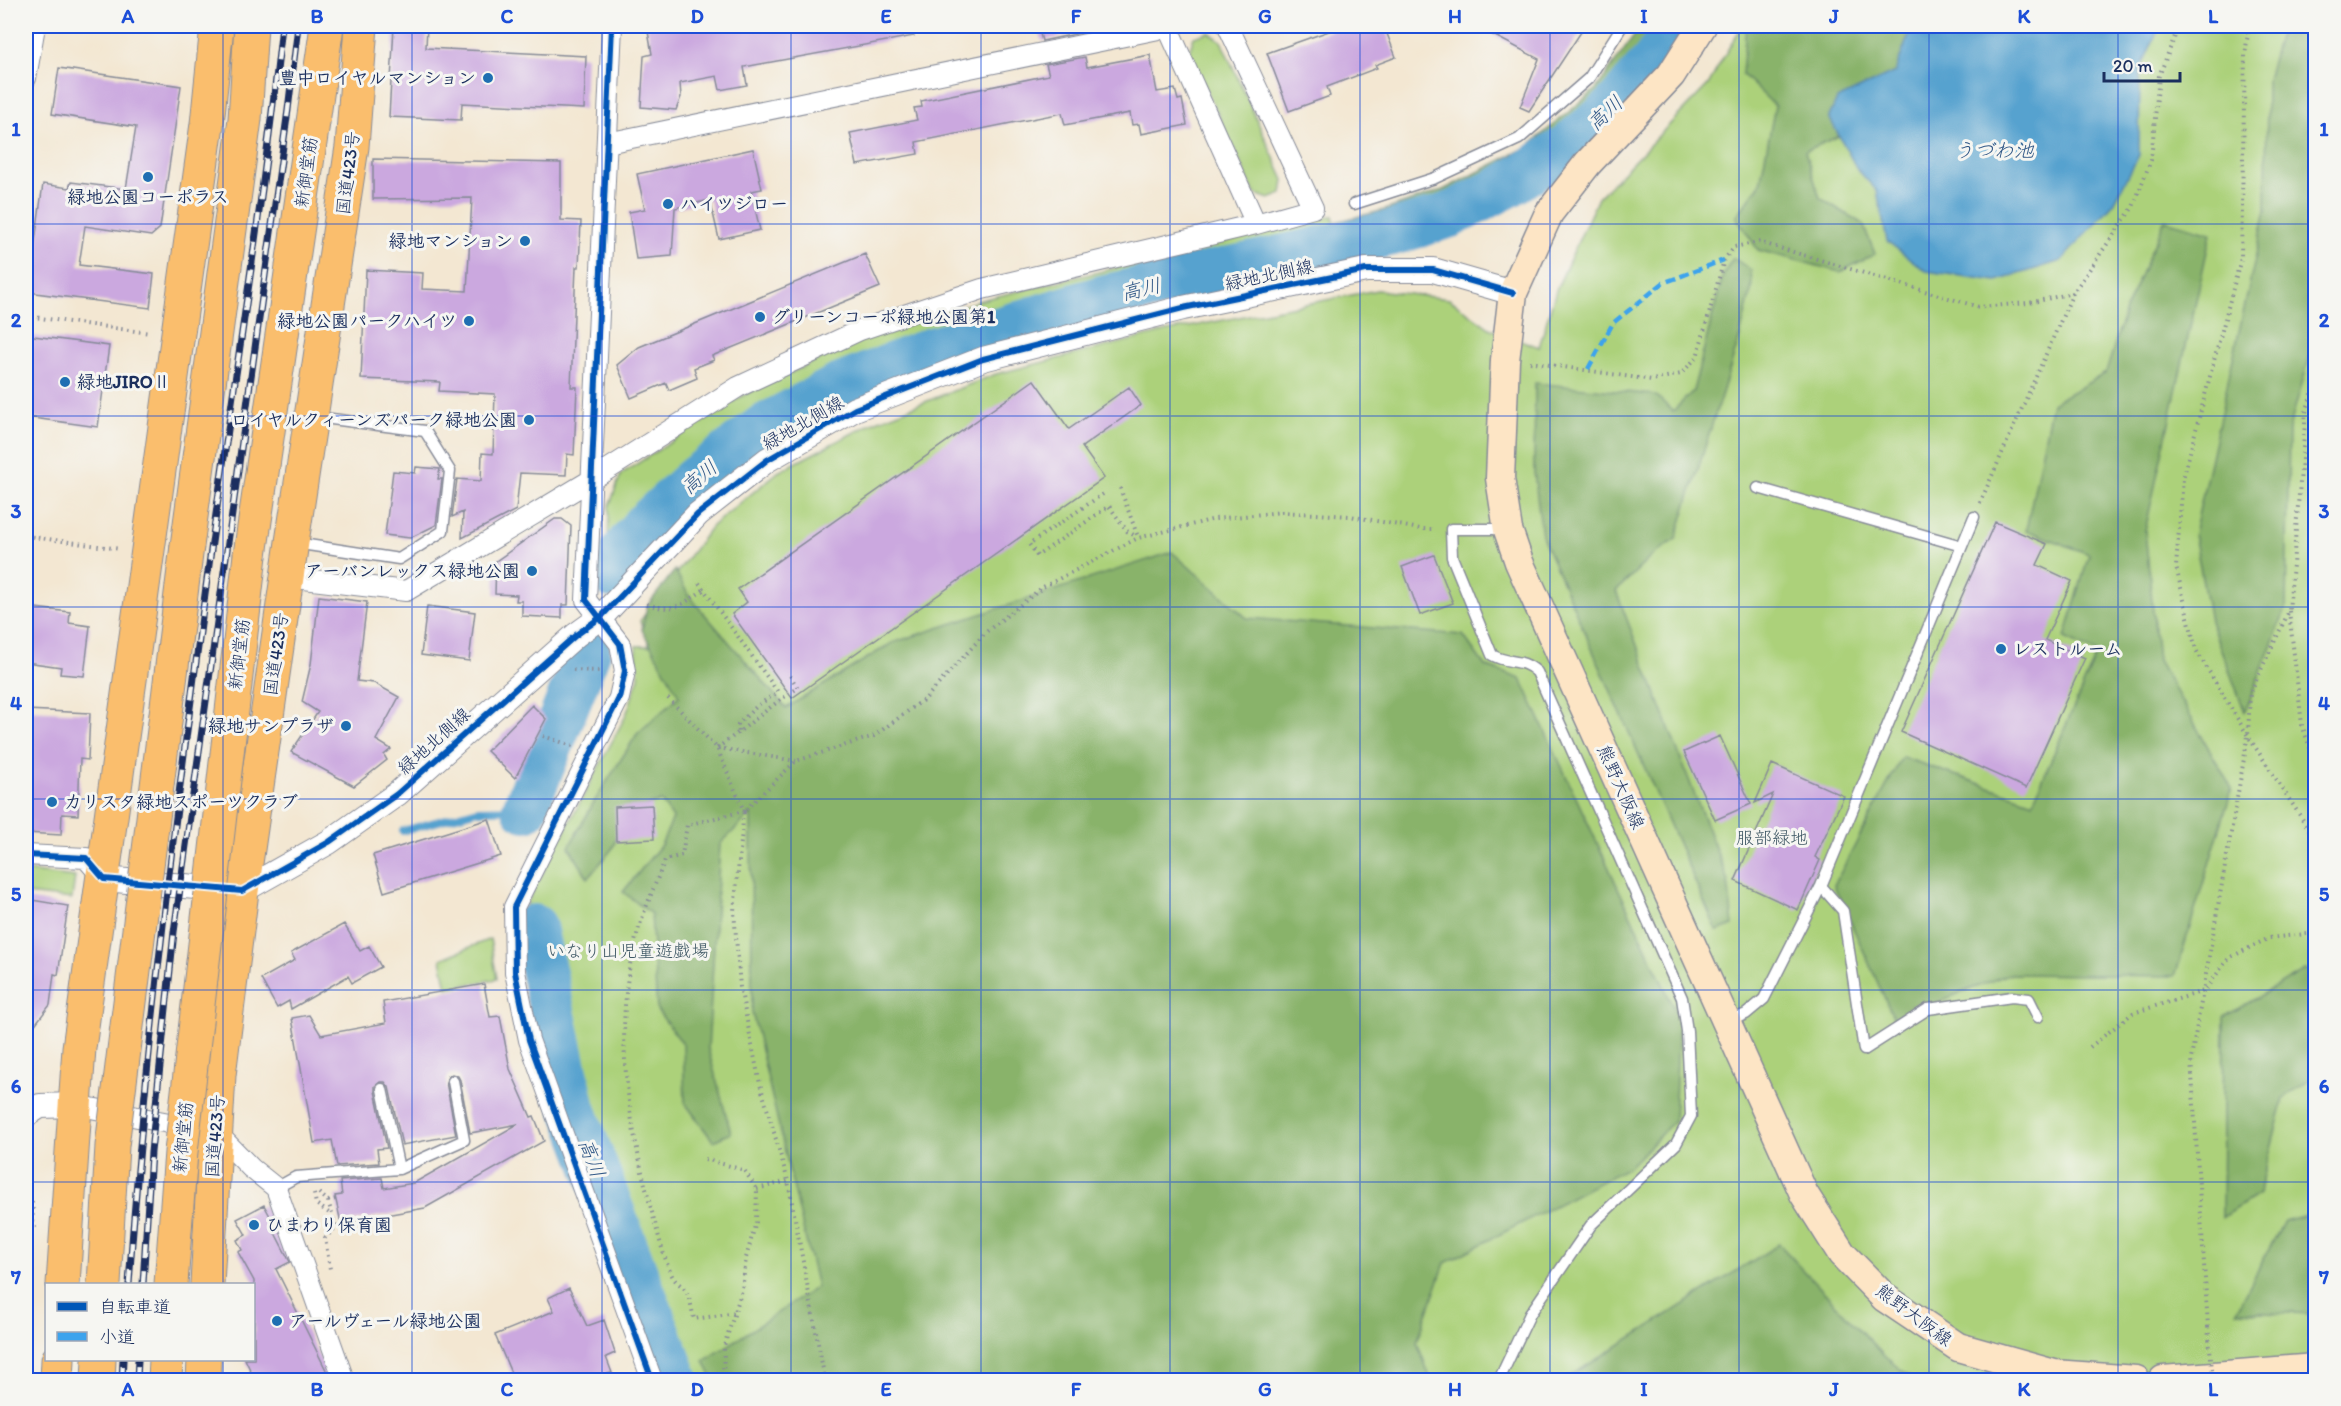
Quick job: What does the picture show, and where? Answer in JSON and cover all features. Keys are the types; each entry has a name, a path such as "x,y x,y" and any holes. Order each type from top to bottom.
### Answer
{"highway":[{"path":"63,1283 79,1048 207,124 216,26"},
{"path":"104,1283 112,1146 187,546 245,119 251,26"},
{"name":"新御堂筋","path":"171,1283 181,1152 250,555 327,26"},
{"name":"国道423号","path":"207,1283 219,1075 242,891 292,542 352,147 361,26"},
{"path":"57,1380 58,1361"},
{"path":"98,1380 99,1361"},
{"path":"165,1380 166,1361"},
{"path":"203,1380 204,1361"}],"main road":[{"name":"熊野大阪線","path":"1702,26 1671,75 1588,163 1549,213 1513,293 1505,360 1500,478 1508,530 1524,573 1804,1194 1842,1254 1886,1298 1958,1347 2054,1374 2136,1380"},
{"path":"2163,1380 2316,1368"}],"street":[{"path":"26,78 35,26"},
{"path":"612,26 586,600 621,644 625,671 620,698 514,907 515,972 530,1040 652,1380"},
{"path":"608,142 1169,26 1256,225"},
{"path":"287,577 406,591 591,480 738,387 860,330 982,289 1256,225 1313,208 1228,26"},
{"name":"緑地北側線","path":"242,891 329,842 397,794 576,635 601,617 698,514 767,460 855,409 983,359 1183,308 1366,270 1433,270 1513,293"},
{"path":"26,855 86,858 104,879 242,891"},
{"path":"26,1115 40,1106 75,1105 216,1132 250,1168 276,1188 344,1380"}],"lane":[{"path":"1354,204 1435,178 1519,139 1589,78 1622,26"},
{"path":"292,542 399,559 443,531 450,471 424,431 312,416"},
{"path":"1758,488 1962,546"},
{"path":"1727,1022 1746,1014 1764,999 1821,886 1974,517"},
{"path":"1499,1380 1530,1314 1592,1225 1676,1144 1691,1116 1688,1031 1682,998 1537,672 1527,663 1500,660 1492,655 1452,557 1451,529 1508,530"},
{"path":"1821,886 1843,911 1864,1050 1929,1009 2012,997 2029,999 2038,1017"},
{"path":"276,1188 296,1178 399,1169 464,1140 453,1080"},
{"path":"382,1089 399,1169"}],"path":[{"path":"1974,517 2073,293 2133,207 2151,160 2159,76 2179,26"},
{"path":"2249,26 2245,55 2241,258 2183,479 2176,567 2196,650 2248,736 2316,840"},
{"path":"1527,362 1652,380 1681,375 1697,357 1724,260 1734,247 1759,242 1979,307 2029,303 2073,293"},
{"path":"26,316 160,335"},
{"path":"2316,382 2306,412 2289,611 2302,725 2316,765"},
{"path":"1120,488 1138,538"},
{"path":"1103,494 1029,544 1037,556 1109,506 1127,531 1138,538"},
{"path":"736,1313 694,1319 687,1291 674,1279 665,1258 640,1166 630,1102 625,1052 626,998 633,951 648,901 665,860 682,855 687,825 744,811 796,761 874,735 926,698 986,632 1043,587 1138,538 1215,519 1282,512 1350,516 1420,529 1451,529"},
{"path":"26,536 127,550"},
{"path":"699,584 778,692"},
{"path":"644,603 665,610 675,608 704,591"},
{"path":"2213,1380 2191,1059 2248,736 2250,693 2289,611"},
{"path":"563,669 606,672"},
{"path":"717,748 739,733 762,712 798,688 789,674"},
{"path":"739,733 738,724 758,706 785,688"},
{"path":"668,698 717,748 744,811 734,911 740,987 760,1083 788,1181 825,1380"},
{"path":"543,736 573,746"},
{"path":"717,748 796,761"},
{"path":"2090,1047 2133,1013 2204,991 2229,958 2269,938 2316,933"},
{"path":"705,1159 744,1170 757,1189 756,1222 746,1258 742,1290 724,1346 723,1380"},
{"path":"757,1189 788,1181"},
{"path":"26,1192 33,1203 32,1228 40,1228"},
{"path":"304,1197 319,1193 328,1201 336,1227 325,1238 331,1270"},
{"path":"314,1194 316,1204 332,1216"},
{"path":"328,1201 336,1199"}],"green space":[{"path":"1641,26 1671,26 1650,56 1600,111 1543,157 1511,177 1444,209 1405,222 1339,238 1335,222 1385,210 1443,190 1527,147 1596,89"},
{"name":"服部緑地","path":"1741,26 2315,26 2315,1380 667,1380 539,1018 526,964 525,907 626,715 639,677 636,646 650,646 640,621 712,526 778,472 874,422 996,374 1168,331 1377,290 1449,299 1491,329 1539,347 1556,290 1598,198 1708,85"},
{"path":"1746,26 1926,26 1862,126 1805,151 1820,198 1863,224 1875,254 1840,272 1758,250 1736,217 1760,184 1775,106 1742,74"},
{"path":"2282,26 2315,26 2315,339 2289,428 2286,608 2245,712 2210,621 2194,534 2266,210 2267,79"},
{"path":"1209,32 1221,41 1284,180 1282,194 1269,199 1255,194 1189,52 1194,37"},
{"path":"1333,216 1339,238 1099,290 918,344 835,379 758,421 690,473 636,521 616,550 608,544 609,507 621,474 742,396 864,338 981,300"},
{"path":"2165,220 2211,233 2145,531 2158,660 2232,789 2175,976 2009,974 1894,1019 1834,885 1902,757 2033,802 2097,653 2065,638 2089,554 2026,530 2052,403 2106,373 2125,310"},
{"path":"1733,258 1751,270 1752,287 1740,336 1676,539 1653,555 1616,591 1728,881 1733,925 1717,931 1542,536 1534,472 1535,383 1655,395 1673,411 1693,391 1723,275"},
{"path":"1172,552 1247,618 1463,635 1485,666 1521,679 1679,1019 1674,1121 1629,1167 1445,1263 1417,1342 1431,1380 713,1380 704,1361 817,1287 752,1012 751,814 720,844 708,1049 731,1133 713,1141 685,1103 683,1044 657,1010 651,914 623,892 661,845 673,818 661,801 628,812 612,849 588,878 569,847 637,734 679,696 642,630 647,606 675,570 689,596 786,708 892,643"},
{"path":"26,871 75,877 72,899 26,894"},
{"path":"490,939 497,979 447,988 441,959"},
{"path":"2304,970 2315,972 2315,1076 2284,1098 2259,1194 2222,1218 2224,1017"},
{"path":"2315,1213 2315,1314 2236,1311 2284,1221"},
{"path":"1779,1244 1885,1357 1914,1380 1564,1380"}],"water":[{"name":"うづわ池","path":"1912,26 2160,26 2140,70 2139,155 2114,203 2061,261 1997,281 1926,271 1887,241 1877,191 1857,169 1829,117 1837,99 1895,72"}],"building":[{"name":"豊中ロイヤルマンション","path":"394,26 427,26 426,48 586,56 584,109 462,103 461,120 389,117"},
{"path":"647,26 913,26 914,36 744,67 747,85 720,90 717,76 680,83 681,97 676,110 641,107 644,56 652,54"},
{"path":"1038,26 1078,26 1080,33 1042,41"},
{"path":"1343,26 1384,26 1396,57 1375,65 1377,68 1327,87 1330,96 1289,111 1267,53"},
{"path":"1476,26 1585,26 1529,111 1520,107 1539,59"},
{"path":"1150,55 1157,92 1175,89 1178,100 1182,99 1187,125 1141,134 1139,124 1132,125 1130,113 1065,125 1062,113 916,142 918,154 857,165 850,133 917,120 914,108 922,107 921,101 1049,75 1046,64 1085,57 1087,67"},
{"path":"59,68 181,86 160,228 151,236 85,226 79,265 154,274 150,308 28,292 43,184 69,188 71,182 126,189 136,127 52,114"},
{"name":"ハイツジロー","path":"753,149 762,189 751,191 760,230 719,239 710,200 675,208 672,256 636,259 629,212 645,209 637,174"},
{"path":"373,159 561,163 561,220 581,221 579,267 576,267 571,387 577,387 574,455 567,454 566,475 520,473 516,510 462,538 463,512 452,517 457,479 481,481 482,453 493,454 495,394 439,391 440,382 361,379 366,270 423,273 422,289 467,291 472,198 373,199"},
{"name":"グリーンコーポ緑地公園第1","path":"865,254 880,287 712,356 714,360 694,368 697,378 669,390 666,383 631,398 617,365 639,347"},
{"name":"緑地JIROⅡ","path":"26,335 109,346 98,427 26,417"},
{"path":"1034,380 1069,429 1129,387 1141,405 1082,447 1104,478 792,698 732,614 747,602 738,589"},
{"path":"416,467 440,469 438,479 442,479 436,525 410,538 385,535 393,471 415,473"},
{"name":"アーバンレックス緑地公園","path":"555,519 562,519 571,526 568,605 562,605 562,618 522,616 522,601 516,601 517,595 495,594 496,561"},
{"name":"レストルーム","path":"1995,522 2047,544 2037,565 2072,581 2045,640 2085,658 2026,788 1901,732"},
{"path":"1434,555 1453,603 1420,615 1402,567"},
{"name":"緑地サンプラザ","path":"319,596 367,602 357,681 374,683 399,697 376,740 391,749 384,755 387,760 354,786 291,752 318,712 302,702 311,664"},
{"path":"427,606 475,612 469,661 421,655"},
{"path":"26,607 70,612 69,623 90,626 84,676 60,674 61,667 26,662"},
{"path":"532,705 546,719 515,778 487,751"},
{"path":"26,710 90,713 88,760 80,759 78,815 62,814 61,835 26,833"},
{"path":"1720,736 1751,804 1715,820 1684,752"},
{"path":"1772,764 1844,796 1815,857 1820,860 1798,910 1735,881 1773,794 1755,803"},
{"path":"652,805 654,839 616,841 615,807"},
{"path":"489,819 501,856 384,892 373,855"},
{"path":"26,899 68,906 58,975 54,974 50,1005 26,1036"},
{"path":"344,924 360,951 369,946 381,967 352,983 348,976 291,1009 289,1001 277,1008 261,979 295,960 291,953"},
{"path":"484,984 490,1017 500,1016 510,1069 544,1141 425,1208 341,1223 335,1196 342,1195 340,1181 382,1178 384,1188 414,1183 518,1124 470,1133 460,1080 458,1076 452,1074 448,1076 446,1082 456,1135 402,1145 389,1087 385,1082 380,1082 375,1086 375,1091 387,1148 377,1149 379,1163 337,1166 332,1140 314,1143 292,1018 309,1015 321,1035 386,1023 383,1002"},
{"name":"アールヴェール緑地公園","path":"264,1205 290,1262 276,1269 331,1380 255,1380 246,1361 255,1361 255,1283 238,1252 242,1250 237,1240 246,1235 237,1219"},
{"path":"569,1288 587,1326 604,1320 615,1353 606,1357 612,1373 606,1374 608,1380 514,1380 495,1335 554,1311 548,1298"}],"waterway":[{"name":"高川","path":"612,575 619,557 644,526 696,478 762,428 838,387 926,352 1102,298 1392,233 1450,215 1508,185 1563,150 1611,111 1654,62 1678,26"},
{"name":"高川","path":"525,809 588,652"},
{"path":"403,831 478,810 525,809"},
{"name":"高川","path":"534,927 573,1109 676,1380"}],"railway":[{"path":"129,1283 144,1100 175,825 211,550 258,223 282,26"},
{"path":"143,1283 151,1152 174,932 298,26"},
{"path":"122,1380 123,1361"},
{"path":"137,1380 138,1361"}],"marked path":[{"path":"1588,369 1613,323 1663,283 1724,260"}],"cycle path":[{"path":"612,26 586,600 620,644 625,671 619,698 514,907 515,972 529,1040 652,1380"},
{"path":"26,855 86,858 104,879 242,891 329,842 397,794 576,635 601,617 698,514 767,460 855,409 983,359 1183,308 1366,270 1433,270 1513,293"}],"place":[{"name":"豊中ロイヤルマンション","path":"488,78"},
{"name":"緑地公園コーポラス","path":"148,177"},
{"name":"ハイツジロー","path":"668,204"},
{"name":"緑地マンション","path":"525,241"},
{"name":"グリーンコーポ緑地公園第1","path":"760,317"},
{"name":"緑地公園パークハイツ","path":"469,321"},
{"name":"緑地JIROⅡ","path":"65,382"},
{"name":"ロイヤルクィーンズパーク緑地公園","path":"529,420"},
{"name":"アーバンレックス緑地公園","path":"532,571"},
{"name":"レストルーム","path":"2001,649"},
{"name":"緑地サンプラザ","path":"346,726"},
{"name":"カリスタ緑地スポーツクラブ","path":"52,802"},
{"name":"ひまわり保育園","path":"254,1225"},
{"name":"アールヴェール緑地公園","path":"277,1321"}],"park label":[{"name":"いなり山児童遊戯場","path":"628,951"}]}
